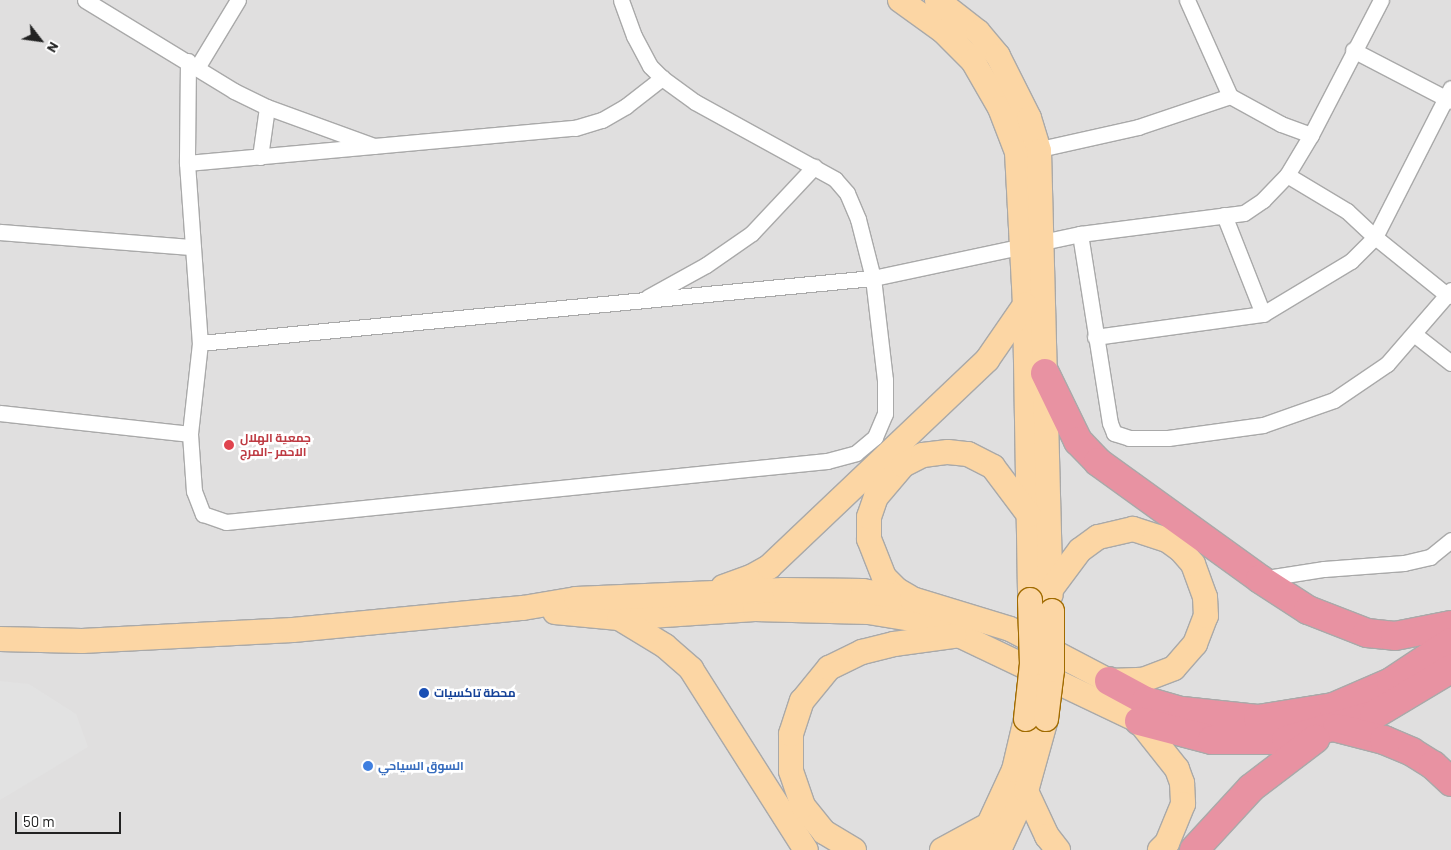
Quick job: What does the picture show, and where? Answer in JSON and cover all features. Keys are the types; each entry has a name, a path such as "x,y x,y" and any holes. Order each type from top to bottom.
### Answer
{"highway":[{"path":"1045,373 1078,441 1098,462 1260,579 1308,610 1366,633 1395,636 1451,625"},
{"path":"1108,681 1146,701 1182,711 1266,718 1332,707 1391,682 1451,642"},
{"path":"1139,721 1181,734 1244,742 1286,740 1332,729 1374,715 1451,670"},
{"path":"1194,850 1251,788 1332,729 1384,740 1412,752 1433,765 1451,782"}],"main road":[{"path":"900,0 943,31 973,61 1028,152"},
{"path":"937,0 978,32 998,56 1029,118 1028,152 1033,245 1045,373 1052,600 1052,670 1036,719 977,850"},
{"path":"999,850 1026,792 1036,719 1030,600 1025,305 1033,245"},
{"path":"683,596 732,584 769,567 987,360 1025,305"},
{"path":"1030,515 993,467 968,454 948,452 923,455 903,465 876,497 869,517 869,539 874,558 884,577 897,590 912,598 1010,630 1108,681 1157,676 1186,657 1195,644 1206,616 1206,597 1193,564 1182,550 1149,532 1115,531 1098,537 1080,550 1052,600"},
{"path":"0,639 82,641 293,630 523,608 576,599 683,596 784,590 853,591 912,598"},
{"path":"523,608 619,618 755,608 868,612 912,619 960,636 1139,721 1177,769 1182,783 1183,804 1167,844 1160,850"},
{"path":"619,618 665,646 691,669 806,850"},
{"path":"854,850 824,832 803,806 800,798 791,771 791,734 802,701 829,668 862,652 894,644 960,636"},
{"path":"1026,792 1047,836 1058,850"},
{"path":"942,850 990,824"}],"street":[{"path":"85,0 193,64 234,91 267,107 378,147"},
{"path":"238,0 193,64 187,163 200,343 190,434 196,502 203,514 226,522 827,461 856,453 875,437 885,414 885,380 873,278 858,219 847,193 835,179 695,102 662,78 650,66 634,36 621,0"},
{"path":"1186,0 1230,96 1280,124 1312,135"},
{"path":"200,343 873,278 1080,234 1244,213 1264,200 1286,175 1312,135 1353,50 1381,0"},
{"path":"1095,337 1262,314 1343,267 1375,237 1449,96 1353,50"},
{"path":"187,163 575,128 602,120 626,106 662,78"},
{"path":"1028,152 1138,127 1230,96"},
{"path":"260,157 267,107"},
{"path":"640,301 706,265 752,234 814,167"},
{"path":"1080,234 1095,337 1114,433 1129,438 1146,439 1263,425 1334,400 1387,364 1450,293 1375,237 1348,211 1286,175"},
{"path":"1224,215 1262,314"},
{"path":"0,232 192,247"},
{"path":"1414,334 1451,362"},
{"path":"0,413 190,434"},
{"path":"1260,579 1324,568 1404,563 1430,557 1451,540"}],"shaded area":[{"path":"0,0 1451,0 1451,850 0,850"},
{"path":"0,681 29,684 76,714 88,747 0,800"}],"place":[{"name":"جمعية الهلال الاحمر -المرج","path":"229,445"},
{"name":"محطة تاكسيات","path":"424,693"},
{"name":"السوق السياحي","path":"368,766"}]}
